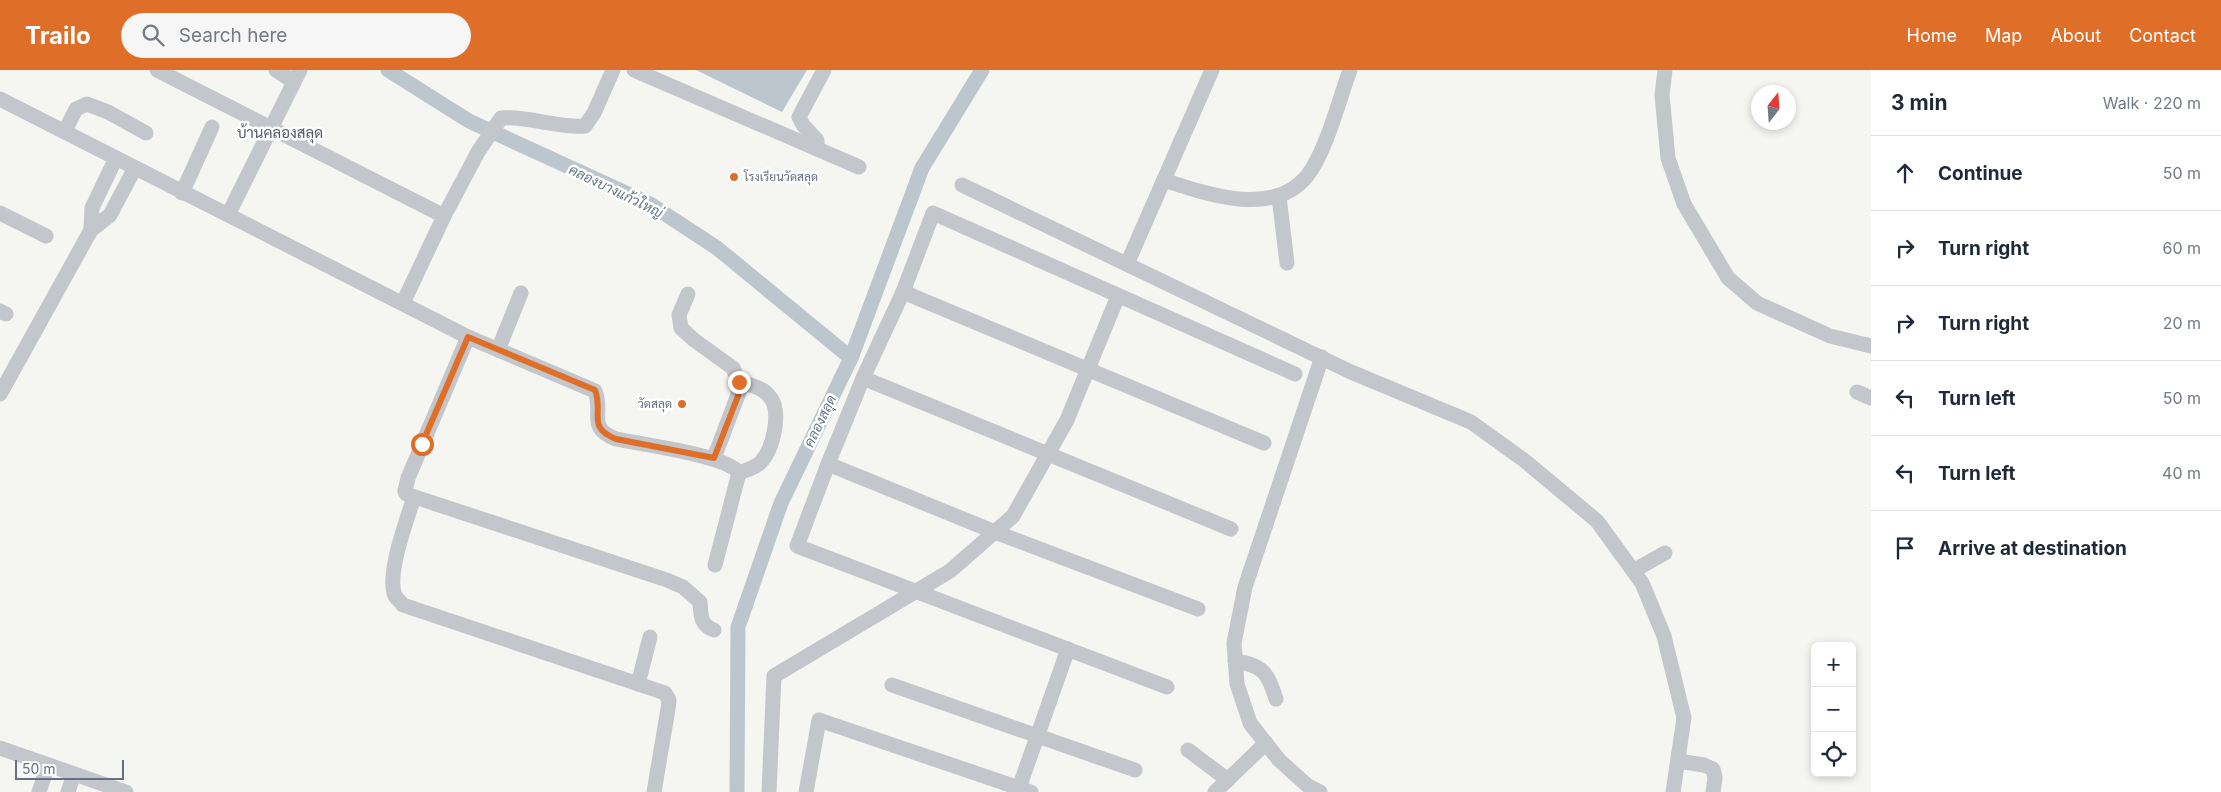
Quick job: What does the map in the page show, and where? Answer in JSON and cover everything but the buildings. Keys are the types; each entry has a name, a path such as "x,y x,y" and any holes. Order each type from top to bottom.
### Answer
{"street":[{"path":"156,70 444,216"},
{"path":"228,215 297,76 276,70"},
{"path":"403,303 444,216 478,152 501,118 515,117 566,126 585,126 594,113 613,70"},
{"path":"634,70 859,167"},
{"path":"817,149 817,140 803,125 799,117 824,70"},
{"path":"1127,264 1212,70"},
{"path":"1164,180 1205,194 1256,200 1279,197 1308,175 1324,142 1350,70"},
{"path":"1665,70 1662,95 1668,158 1684,204 1728,278 1757,303 1830,336 1871,346"},
{"path":"0,99 475,340 595,390 598,397 598,425 600,431 605,435 616,439 714,458 736,468 739,472"},
{"path":"65,131 76,109 87,104 108,112 146,133"},
{"path":"182,193 212,127"},
{"path":"91,230 92,208 116,158"},
{"path":"0,394 91,230 110,215 135,168"},
{"path":"962,185 1381,386 1471,422 1525,461 1597,521 1642,583 1664,636 1684,718 1673,792"},
{"path":"1279,197 1287,263"},
{"path":"0,213 46,236"},
{"path":"1167,687 917,590 797,546 863,378 902,292 933,213 1295,374"},
{"path":"902,292 1264,443"},
{"path":"498,350 521,293"},
{"path":"688,294 679,314 681,328 694,340 733,368 741,387 714,458"},
{"path":"769,792 774,676 950,571 1013,516 1068,420 1118,296"},
{"path":"475,340 408,478 405,492 414,497 667,580 683,587 700,602 702,623 714,630"},
{"path":"1320,792 1308,786 1279,760 1250,723 1237,684 1234,643 1245,587 1322,357"},
{"path":"863,378 1231,529"},
{"path":"739,382 759,388 769,395 772,399 777,422 770,445 762,461 753,467 739,472"},
{"path":"828,464 995,532 1198,609"},
{"path":"715,565 739,472"},
{"path":"414,497 397,553 393,582 396,596 403,605 665,693 669,700 654,792"},
{"path":"1633,572 1665,553"},
{"path":"638,684 650,637"},
{"path":"806,792 819,720 1025,790 1037,737 1068,648"},
{"path":"1235,661 1250,663 1263,670 1270,680 1276,699"},
{"path":"892,685 1134,770"},
{"path":"1215,792 1266,743"},
{"path":"0,748 126,792"},
{"path":"1188,750 1228,780"},
{"path":"1678,761 1704,765 1713,769 1715,778 1713,792"},
{"path":"39,792 48,765"},
{"path":"68,792 74,774"}],"shaded area":[{"path":"696,70 807,70 782,112"}],"waterway":[{"name":"คลองบางแก้วใหญ่","path":"388,70 469,121 650,204 717,248 851,358"},
{"name":"คลองสลุด","path":"737,792 738,627 781,503 851,358 922,168 982,70"}],"place":[{"name":"โรงเรียนวัดสลุด","path":"734,177"},
{"name":"วัดสลุด","path":"682,404"}],"district":[{"name":"บ้านคลองสลุด","path":"280,133"}],"route":[{"path":"422,444 468,337 595,390 598,397 598,425 600,431 605,435 616,439 714,458 741,387 739,382"}]}
